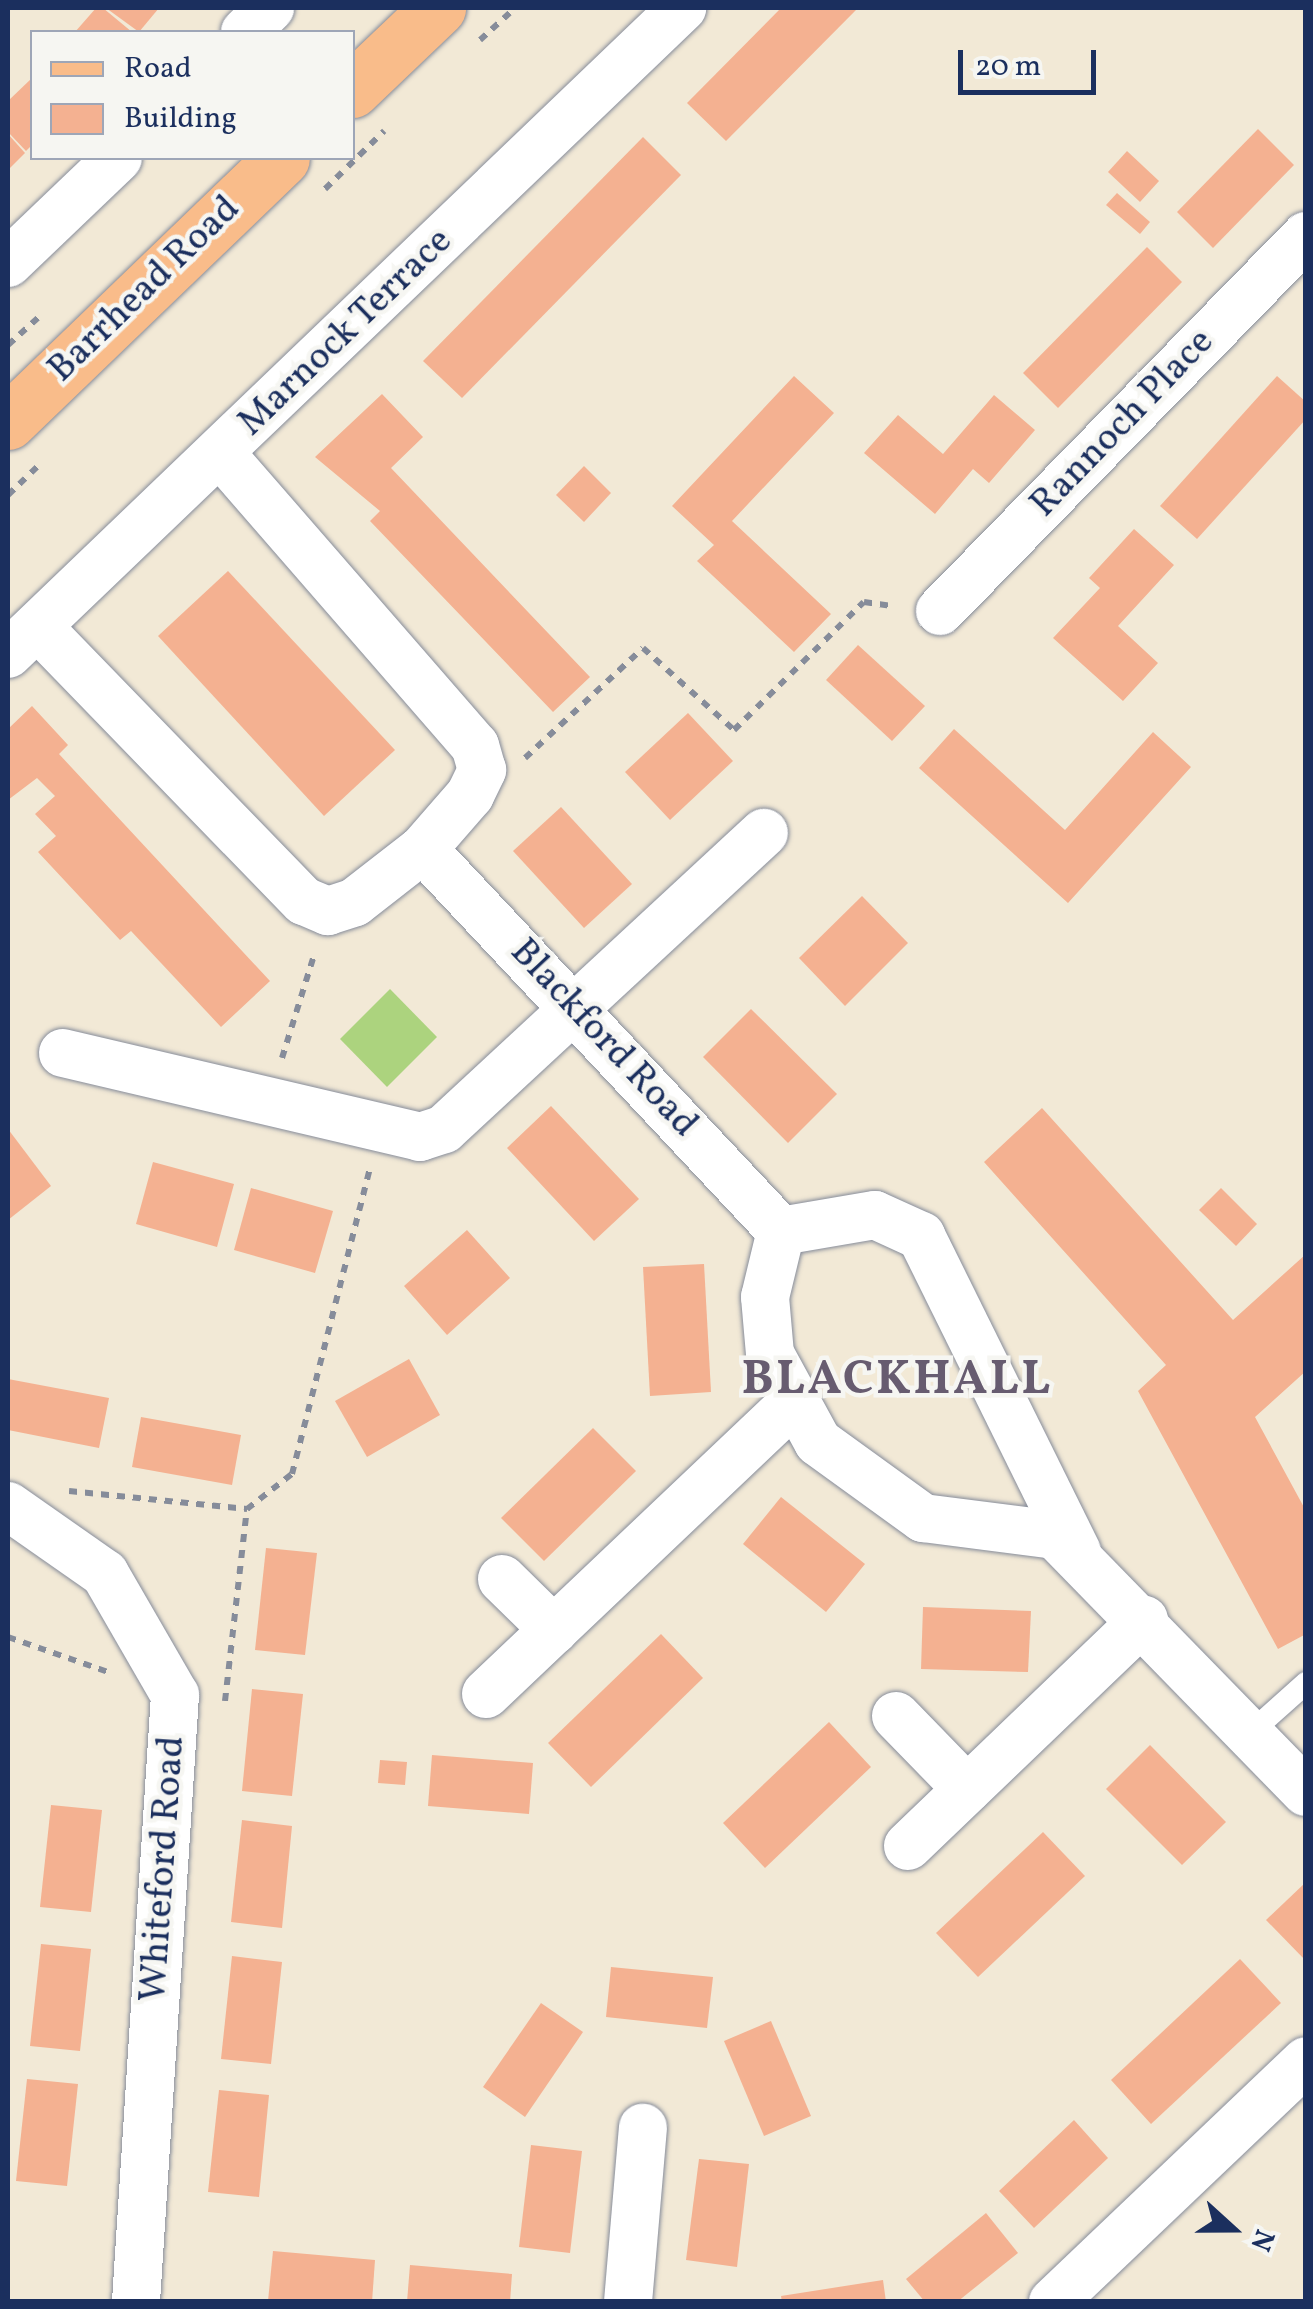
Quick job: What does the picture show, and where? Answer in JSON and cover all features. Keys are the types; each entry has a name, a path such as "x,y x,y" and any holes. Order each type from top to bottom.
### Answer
{"main road":[{"path":"355,87 438,8"},
{"name":"Barrhead Road","path":"8,422 280,160"}],"street":[{"path":"247,30 270,8"},
{"name":"Marnock Terrace","path":"24,641 682,8"},
{"path":"8,263 116,160"},
{"name":"Rannoch Place","path":"940,612 1306,236"},
{"path":"24,641 285,889 328,910 378,889 423,849 482,770 457,718 221,454"},
{"path":"62,1053 379,1131 420,1137 444,1129 764,833"},
{"name":"Blackford Road","path":"423,849 781,1231"},
{"path":"1077,1551 921,1236 875,1215 781,1231 767,1327 791,1405 849,1473 923,1518 1037,1527 1077,1551 1306,1792"},
{"path":"486,1694 791,1405"},
{"name":"Whiteford Road","path":"8,1506 105,1574 174,1707 136,2302"},
{"path":"502,1579 554,1630"},
{"path":"908,1846 1144,1620"},
{"path":"896,1716 967,1789"},
{"path":"1053,2302 1306,2061"},
{"path":"628,2302 643,2128"}],"lane":[{"path":"1250,1733 1306,1684"}],"path":[{"path":"482,770 547,745 643,648 734,730 864,602 940,612"},
{"path":"268,1104 328,910"},
{"path":"63,1490 247,1509 292,1474 379,1131"},
{"path":"8,1636 222,1724 247,1509"}],"green space":[{"path":"390,989 437,1037 387,1087 340,1039"}],"building":[{"path":"96,8 103,8 130,30 77,30"},
{"path":"106,8 159,8 141,30"},
{"path":"781,8 858,8 726,141 687,103"},
{"path":"30,80 30,147 26,151 8,132 8,101"},
{"path":"1258,129 1294,165 1213,248 1177,212"},
{"path":"8,134 25,153 8,170"},
{"path":"643,137 681,175 462,398 423,361"},
{"path":"1127,151 1159,181 1140,202 1108,172"},
{"path":"1117,193 1150,222 1140,234 1106,205"},
{"path":"1147,247 1182,282 1058,408 1023,373"},
{"path":"794,376 834,413 732,521 831,614 794,652 697,561 714,545 672,506"},
{"path":"1277,376 1306,402 1306,419 1197,539 1160,506"},
{"path":"382,394 423,437 391,468 590,677 553,712 370,521 380,511 315,457"},
{"path":"994,395 1035,430 989,483 973,469 935,514 864,453 898,415 943,454"},
{"path":"584,466 611,493 584,522 556,495"},
{"path":"1134,529 1174,565 1118,626 1158,663 1123,701 1053,638 1100,588 1089,578"},
{"path":"228,571 395,750 324,816 158,636"},
{"path":"858,645 925,706 892,741 826,680"},
{"path":"32,706 68,745 59,754 270,981 221,1027 131,931 120,940 38,852 56,836 35,814 55,796 37,778 8,800 8,729"},
{"path":"688,713 733,761 670,820 625,772"},
{"path":"954,729 1065,830 1153,732 1191,767 1068,903 919,768"},
{"path":"561,807 632,884 584,928 513,851"},
{"path":"862,896 908,943 845,1006 799,958"},
{"path":"751,1009 837,1094 788,1143 703,1057"},
{"path":"551,1106 639,1199 594,1241 507,1148"},
{"path":"1042,1108 1233,1320 1306,1254 1306,1371 1255,1417 1306,1511 1306,1634 1278,1649 1138,1391 1166,1365 984,1162"},
{"path":"8,1129 51,1186 8,1220"},
{"path":"153,1162 234,1184 217,1247 136,1224"},
{"path":"251,1188 333,1211 315,1273 234,1250"},
{"path":"1221,1188 1257,1224 1236,1246 1199,1210"},
{"path":"467,1230 510,1278 447,1335 404,1286"},
{"path":"704,1264 711,1392 650,1396 643,1267"},
{"path":"409,1359 440,1415 367,1457 335,1401"},
{"path":"8,1379 109,1398 99,1448 8,1430"},
{"path":"141,1417 241,1435 232,1485 132,1467"},
{"path":"593,1428 636,1471 544,1561 501,1518"},
{"path":"781,1497 865,1564 826,1612 743,1544"},
{"path":"266,1548 317,1553 305,1655 255,1650"},
{"path":"923,1607 1031,1611 1028,1672 921,1669"},
{"path":"661,1634 703,1678 591,1787 548,1743"},
{"path":"252,1689 303,1694 292,1796 242,1791"},
{"path":"829,1722 871,1767 765,1868 723,1823"},
{"path":"1150,1745 1226,1822 1182,1865 1106,1789"},
{"path":"432,1755 533,1763 529,1814 428,1806"},
{"path":"380,1760 407,1762 405,1785 378,1783"},
{"path":"51,1805 102,1810 91,1912 40,1907"},
{"path":"242,1820 292,1826 282,1928 231,1922"},
{"path":"1043,1832 1085,1876 978,1977 936,1933"},
{"path":"1306,1882 1306,1961 1266,1920"},
{"path":"41,1944 91,1949 80,2051 30,2046"},
{"path":"232,1956 282,1962 271,2064 221,2059"},
{"path":"1240,1959 1281,2003 1151,2124 1111,2080"},
{"path":"611,1967 713,1977 707,2028 606,2017"},
{"path":"541,2003 583,2032 525,2117 483,2087"},
{"path":"771,2021 811,2116 764,2136 724,2041"},
{"path":"27,2079 78,2084 67,2186 16,2181"},
{"path":"219,2090 269,2095 259,2197 208,2192"},
{"path":"1074,2120 1108,2158 1034,2228 999,2191"},
{"path":"531,2145 582,2151 570,2253 519,2247"},
{"path":"699,2159 749,2164 737,2267 686,2260"},
{"path":"986,2213 1018,2253 957,2302 925,2302 906,2279"},
{"path":"273,2251 375,2260 372,2302 268,2301"},
{"path":"410,2265 512,2274 510,2302 407,2302"},
{"path":"883,2280 886,2302 782,2302 781,2296"}],"district":[{"name":"BLACKHALL","path":"897,1381"}]}
